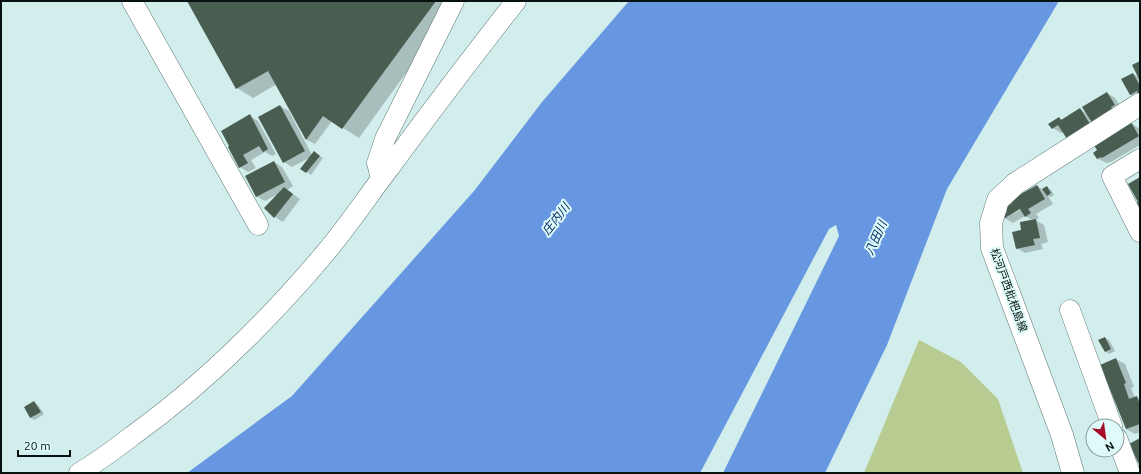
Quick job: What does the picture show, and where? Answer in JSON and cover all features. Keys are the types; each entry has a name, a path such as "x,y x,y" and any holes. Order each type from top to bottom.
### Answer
{"main road":[{"name":"松河戸西枇杷島線","path":"1073,473 1062,435 992,248 991,223 998,200 1015,184 1140,104"}],"street":[{"path":"132,1 258,226"},
{"path":"381,178 377,163 385,139 454,1"},
{"path":"79,473 151,423 186,394 221,364 273,312 322,257 442,96 516,1"},
{"path":"1140,159 1112,176 1140,232"},
{"path":"1070,310 1109,418"},
{"path":"1124,458 1130,473"}],"green space":[{"path":"919,340 961,362 998,399 1023,473 864,473"}],"water":[{"path":"629,1 1059,1 947,189 887,345 825,473 723,473 839,236 836,225 829,229 700,473 187,473 292,396 474,191 542,102"}],"building":[{"path":"187,1 436,1 342,129 323,116 306,140 268,71 236,89"},
{"path":"1140,61 1140,81 1132,65"},
{"path":"1133,73 1140,86 1140,92 1138,94 1137,91 1130,95 1121,79"},
{"path":"1107,92 1115,105 1111,107 1114,111 1093,124 1082,107"},
{"path":"280,105 305,151 283,163 258,117"},
{"path":"1080,108 1090,124 1067,139 1058,125 1052,129 1048,124 1059,117 1061,120"},
{"path":"250,114 268,149 263,152 259,146 243,155 248,163 239,168 221,131"},
{"path":"1131,122 1139,136 1102,158 1097,159 1093,153 1097,150 1093,144"},
{"path":"314,151 320,156 306,173 300,169"},
{"path":"274,161 285,182 256,197 245,176"},
{"path":"1140,177 1140,206 1138,207 1136,203 1138,202 1128,184"},
{"path":"1037,185 1045,199 1028,209 1031,213 1025,217 1020,209 1003,219 1001,215 1007,212 1004,207 1012,203 1010,200"},
{"path":"1047,186 1051,193 1047,196 1042,189"},
{"path":"284,187 293,194 274,218 264,208"},
{"path":"1036,219 1040,238 1033,239 1035,245 1016,249 1012,232 1021,230 1020,222"},
{"path":"1105,337 1111,349 1105,352 1098,340"},
{"path":"1116,358 1126,383 1124,384 1129,399 1137,396 1140,405 1140,424 1126,429 1125,418 1122,418 1100,365"},
{"path":"34,401 41,412 30,418 24,407"},
{"path":"1140,438 1140,466 1129,444"}],"water label":[{"name":"庄内川","path":"556,219"},
{"name":"八田川","path":"876,238"}]}
